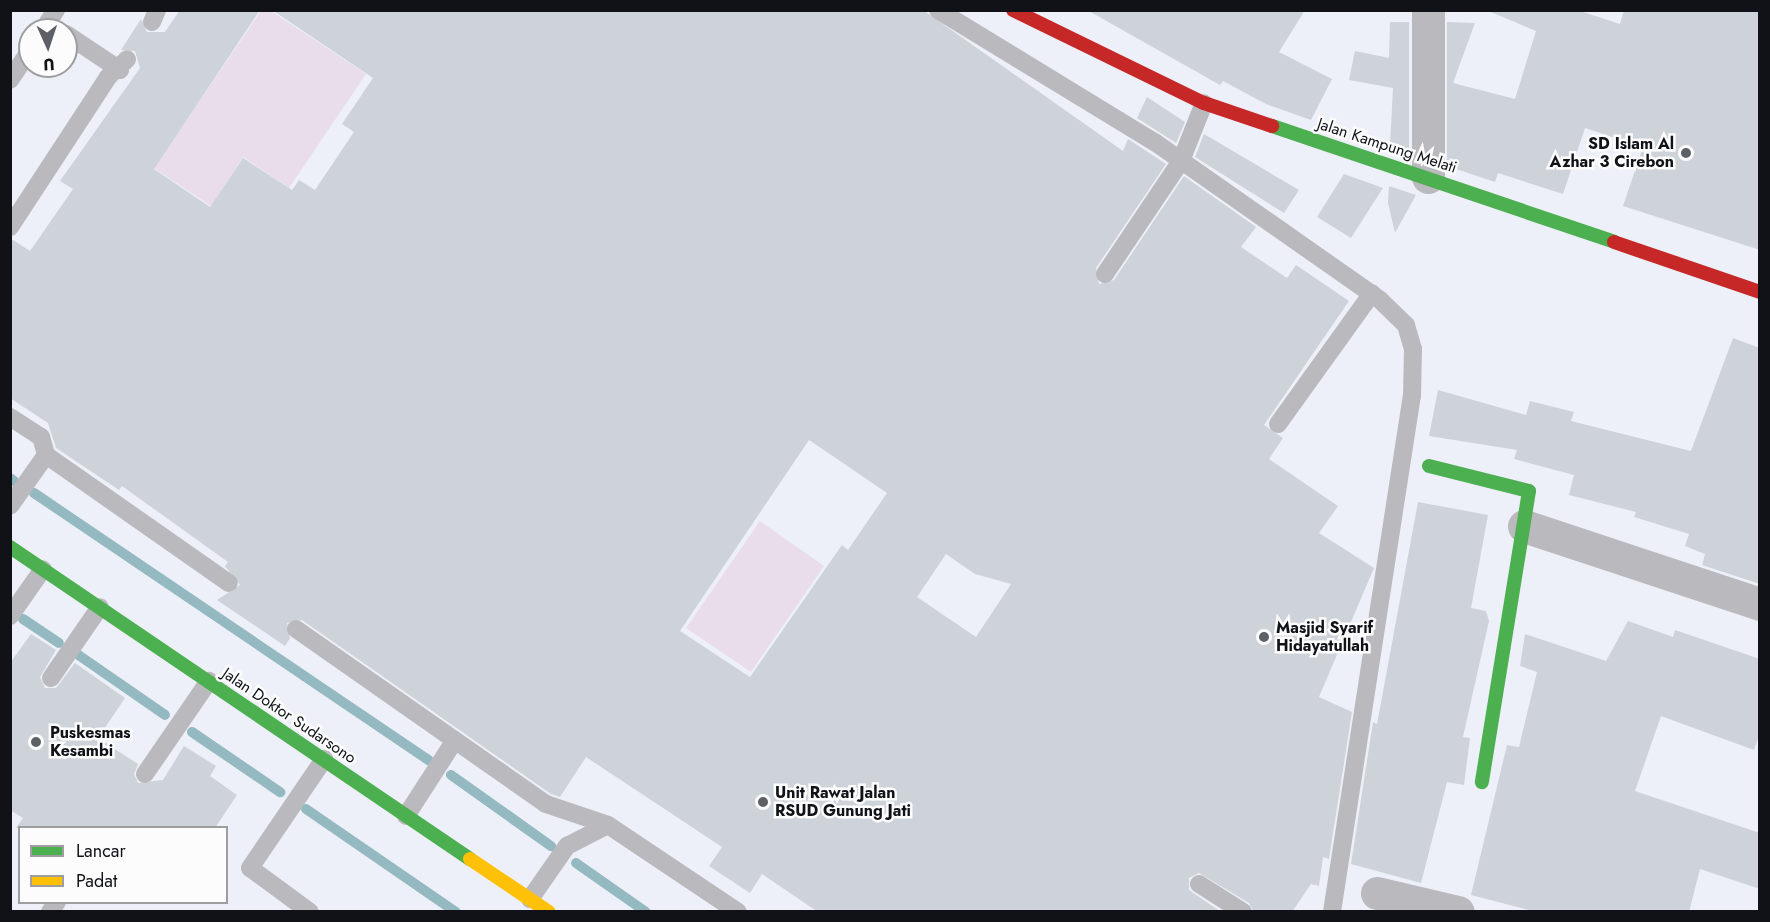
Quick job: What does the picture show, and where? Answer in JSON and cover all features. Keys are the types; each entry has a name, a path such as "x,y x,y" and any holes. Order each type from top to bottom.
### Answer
{"street":[{"name":"Jalan Kampung Melati","path":"1013,10 1204,103 1428,177 1760,292"},
{"path":"1428,10 1428,177"},
{"path":"1429,466 1522,486 1529,498 1482,782"},
{"path":"1524,526 1760,604"},
{"name":"Jalan Doktor Sudarsono","path":"10,547 549,912"},
{"path":"1377,893 1458,912"}],"lane":[{"path":"938,10 1181,161 1372,293 1406,325 1413,349 1412,395 1332,912"},
{"path":"10,227 108,77 123,65 78,41"},
{"path":"1105,274 1181,161 1204,103"},
{"path":"1278,424 1372,293"},
{"path":"10,417 41,437 46,456 229,583"},
{"path":"10,506 46,456"},
{"path":"10,616 43,568"},
{"path":"51,678 100,607"},
{"path":"296,629 546,804 608,825 738,912"},
{"path":"145,774 209,681"},
{"path":"406,816 455,740"},
{"path":"310,912 250,868 324,759"},
{"path":"530,899 567,846 608,825"},
{"path":"1199,884 1244,912"}],"shaded area":[{"path":"261,11 271,11 366,74 289,188 243,157 211,206 154,168"},
{"path":"760,521 824,566 751,672 686,628"}],"building":[{"path":"180,10 260,10 154,169 210,207 243,158 292,190 299,180 315,190 354,132 342,124 373,78 272,10 923,10 1123,151 1128,139 1166,164 1096,268 1099,284 1114,280 1184,176 1256,227 1241,247 1287,278 1296,265 1349,301 1264,425 1283,438 1269,459 1338,506 1319,533 1374,568 1319,697 1352,712 1329,859 1323,857 1319,886 1311,884 1292,912 1254,912 1249,903 1199,873 1189,878 1189,890 1221,912 818,912 762,874 750,893 709,866 722,847 586,757 560,797 551,794 302,620 287,623 290,638 285,646 217,600 240,585 225,566 228,562 122,486 119,490 56,448 48,423 10,398 10,238 30,251 73,189 60,181 140,68 135,51 121,50 141,19 147,32 165,32","holes":["809,440 887,493 848,550 842,545 750,677 680,631","946,554 975,574 1011,584 976,637 917,597"]},
{"path":"1087,10 1305,10 1279,52 1332,79 1311,120 1266,104 1223,81 1220,85"},
{"path":"1486,10 1577,10 1620,24 1624,10 1760,10 1760,250 1623,206 1643,147 1585,128 1563,194 1498,173 1495,182 1447,166 1447,22 1475,23 1453,83 1515,99 1536,31"},
{"path":"1390,22 1409,22 1409,153 1390,146 1393,88 1349,80 1355,51 1389,58"},
{"path":"1147,97 1185,122 1176,143 1137,118"},
{"path":"1204,134 1299,190 1284,213 1195,157"},
{"path":"1344,174 1383,188 1351,238 1317,217"},
{"path":"1389,186 1416,195 1395,233 1388,203"},
{"path":"1733,338 1760,348 1760,584 1702,565 1705,554 1685,546 1689,534 1634,517 1636,512 1569,495 1574,475 1514,459 1517,450 1429,436 1438,390 1526,415 1530,401 1574,412 1571,421 1691,451"},
{"path":"1418,502 1488,515 1471,608 1486,611 1489,621 1463,737 1470,738 1464,785 1447,782 1421,883 1351,864 1373,722 1377,724"},
{"path":"1628,621 1673,637 1675,630 1760,659 1760,733 1754,750 1661,716 1635,791 1760,833 1760,889 1700,869 1689,912 1537,912 1471,895 1507,745 1519,747 1537,672 1520,666 1525,634 1606,661"},
{"path":"31,634 56,650 40,677 45,688 56,688 75,663 125,698 98,738 138,764 134,774 138,783 163,780 184,746 216,766 210,776 237,795 216,826 18,826 16,828 23,818 10,810 10,663"}],"waterway":[{"path":"10,478 14,481"},
{"path":"34,493 429,760"},
{"path":"23,619 59,643"},
{"path":"77,654 165,715"},
{"path":"192,732 280,792"},
{"path":"451,775 551,846"},
{"path":"306,809 456,912"},
{"path":"576,863 646,912"}],"traffic: fast":[{"path":"1272,126 1614,242"},
{"path":"1429,466 1529,491 1482,782"},
{"path":"10,547 470,859"}],"traffic: slow":[{"path":"470,859 549,912"}],"traffic: jam":[{"path":"1013,10 1204,103 1272,126"},
{"path":"1614,242 1760,292"}],"place":[{"name":"SD Islam Al Azhar 3 Cirebon","path":"1686,153"},
{"name":"Masjid Syarif Hidayatullah","path":"1264,637"},
{"name":"Puskesmas Kesambi","path":"36,742"},
{"name":"Unit Rawat Jalan RSUD Gunung Jati","path":"763,802"}]}
